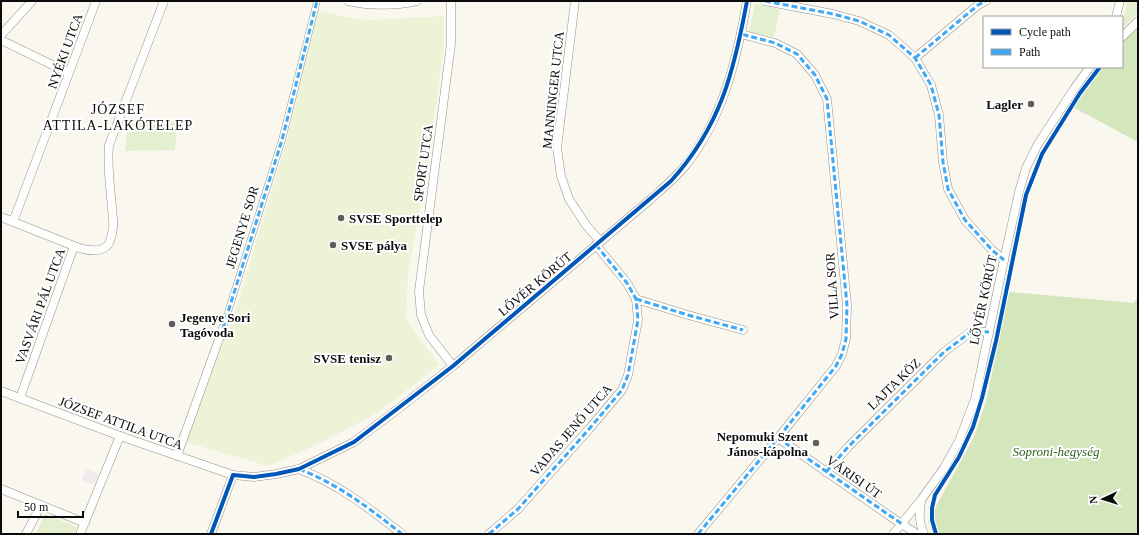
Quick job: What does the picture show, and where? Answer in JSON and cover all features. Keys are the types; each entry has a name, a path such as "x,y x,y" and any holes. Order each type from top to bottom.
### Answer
{"street":[{"path":"1,35 32,1"},
{"name":"NYÉKI UTCA","path":"13,222 96,1"},
{"name":"VASVÁRI PÁL UTCA","path":"20,398 74,246 84,250 102,249 110,242 114,227 108,157 109,144 164,1"},
{"name":"JEGENYE SOR","path":"177,456 223,328 282,140 317,1"},
{"path":"348,1 381,5 417,1"},
{"name":"SPORT UTCA","path":"452,1 451,44 418,291 421,315 430,335 453,366"},
{"name":"MANNINGER UTCA","path":"575,1 557,148 561,176 570,199 598,243"},
{"name":"LŐVÉR KÖRÚT","path":"233,476 254,477 299,469 354,442 453,366 671,181 695,151 718,112 732,72 747,1"},
{"path":"765,1 833,14 859,21 889,35 915,58 931,85 939,115 943,162 948,189 965,220 1004,260"},
{"path":"915,58 978,5 986,1"},
{"path":"1116,16 1120,1"},
{"path":"1123,35 1138,20"},
{"name":"VILLA SOR","path":"698,534 832,371 842,354 846,339 846,287 827,99 815,75 797,54 775,43 741,34"},
{"path":"1,40 69,73"},
{"name":"LŐVÉR KÖRÚT","path":"893,534 921,500 944,468 959,441 975,399 1019,192 1026,168 1038,144 1089,68"},
{"path":"1,217 74,246"},
{"name":"VADAS JENŐ UTCA","path":"489,534 518,508 590,428 622,390 628,375 638,320 636,299 627,283 598,243"},
{"path":"636,299 743,330"},
{"name":"LAJTA KÖZ","path":"826,472 848,447 944,352 972,331 989,332"},
{"name":"JÓZSEF ATTILA UTCA","path":"1,391 120,436 233,476"},
{"path":"80,534 120,436"},
{"name":"VÁRISI ÚT","path":"778,438 917,534"},
{"path":"299,469 312,474 356,499 402,534"},
{"path":"211,534 233,476"},
{"path":"1,489 85,523"},
{"path":"921,500 919,514 920,526 924,534"},
{"path":"26,534 41,505"}],"shaded area":[{"path":"86,469 99,474 94,485 82,480"}],"green space":[{"path":"1128,1 1138,1 1138,12 1123,28 1123,19"},
{"path":"755,4 780,9 774,37 749,32"},
{"name":"SVSE Sporttelep","path":"318,10 345,17 367,20 444,16 444,46 428,162 408,275 406,319 439,365 379,412 323,442 268,466 186,442 240,297 285,145"},
{"path":"1138,22 1138,142 1069,105 1100,68 1123,68 1123,40"},
{"path":"177,121 175,150 125,151 128,122"},
{"name":"Soproni-hegység","path":"1009,292 1134,303 1138,295 1138,534 933,534 928,521 974,437 986,401"},
{"path":"45,514 77,527 74,534 36,534"}],"marked path":[{"path":"223,328 282,140 317,1"},
{"path":"765,1 833,14 859,21 889,35 915,58 931,85 939,115 943,162 948,189 965,220 992,250 1004,260"},
{"path":"915,58 978,5 986,1"},
{"path":"698,534 836,366 842,354 846,339 847,305 827,99 815,75 797,54 775,43 741,34"},
{"path":"489,534 518,509 590,428 622,390 628,375 638,320 636,299 627,283 596,245"},
{"path":"636,299 743,330"},
{"path":"826,472 848,447 944,352 972,331 989,332"},
{"path":"778,438 902,524"},
{"path":"299,469 340,489 402,534"}],"cycle path":[{"path":"211,534 233,475 254,477 299,469 354,442 453,366 671,181 702,140 723,97 737,51 747,1"},
{"path":"936,534 932,520 932,508 935,495 959,457 973,427 982,398 996,341 1026,195 1042,154 1080,93 1099,68"}],"place":[{"name":"Lagler","path":"1031,104"},
{"name":"SVSE Sporttelep","path":"341,218"},
{"name":"SVSE pálya","path":"333,245"},
{"name":"Jegenye Sori Tagóvoda","path":"172,324"},
{"name":"SVSE tenisz","path":"389,358"},
{"name":"Nepomuki Szent János-kápolna","path":"816,443"}],"district":[{"name":"JÓZSEF ATTILA-LAKÓTELEP","path":"118,118"}]}
